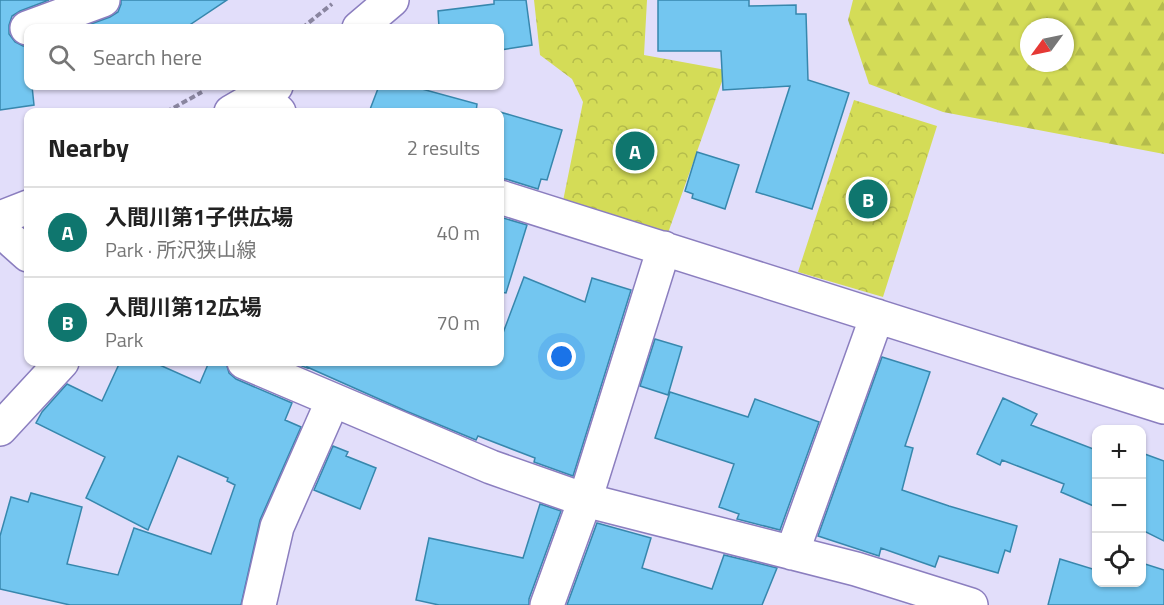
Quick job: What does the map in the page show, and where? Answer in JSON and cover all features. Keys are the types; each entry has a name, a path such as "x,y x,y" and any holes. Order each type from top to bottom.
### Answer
{"street":[{"path":"38,24 103,0"},
{"path":"364,24 392,0"},
{"path":"243,108 272,98"},
{"path":"504,198 1164,407"},
{"path":"0,218 24,209"},
{"path":"0,230 24,251"},
{"path":"547,605 585,500 664,248"},
{"path":"792,553 877,316"},
{"path":"0,429 58,366"},
{"path":"253,366 491,467 585,500 856,569 971,605"},
{"path":"259,605 278,527 333,400"}],"path":[{"path":"307,24 338,0"},
{"path":"173,108 203,91"}],"green space":[{"path":"534,0 647,0 644,55 726,70 668,233 563,201 583,102 572,79 540,55"},
{"path":"853,0 1164,0 1164,154 943,112 869,84 848,20"},
{"path":"854,100 937,126 883,297 798,272"}],"building":[{"path":"0,0 49,0 12,16 9,25 9,34 15,42 24,46 24,90 32,90 34,105 0,110"},
{"path":"121,0 227,0 191,24 91,24 118,12"},
{"path":"494,0 526,0 532,45 504,49 504,24 439,24 438,11 494,4"},
{"path":"658,0 749,0 749,6 796,5 796,14 806,14 808,80 849,93 812,209 756,192 790,86 723,90 721,51 658,51"},
{"path":"377,90 426,90 477,104 476,108 371,108"},
{"path":"504,113 562,130 547,180 541,179 538,189 504,179"},
{"path":"697,152 739,165 725,209 692,198 693,194 685,191"},
{"path":"504,218 527,225 506,293 504,293"},
{"path":"524,277 585,302 592,278 631,290 573,476 534,462 535,458 478,436 476,440 302,366 504,366 504,330"},
{"path":"655,339 682,347 668,395 640,386"},
{"path":"882,357 930,372 905,446 913,448 902,490 1017,526 1010,552 1005,550 998,573 939,556 935,567 881,548 879,556 818,536"},
{"path":"118,366 162,366 200,383 207,366 227,366 229,373 236,379 292,403 285,420 301,427 260,520 241,605 70,605 0,589 0,536 11,497 28,502 31,493 82,507 67,564 118,575 134,528 211,554 235,485 227,481 228,478 178,456 148,530 86,498 105,457 36,423 42,412 67,384 102,401"},
{"path":"670,392 748,417 755,399 819,422 780,530 737,519 739,514 719,507 734,464 655,438"},
{"path":"1003,398 1037,414 1031,425 1092,448 1092,505 1061,492 1064,484 1002,460 1000,465 977,454"},
{"path":"333,446 348,452 346,456 376,468 360,509 314,490"},
{"path":"1146,454 1164,461 1164,541 1146,532"},
{"path":"540,504 561,511 529,599 529,605 439,605 416,600 429,538 523,558"},
{"path":"597,523 651,538 642,568 712,589 724,555 777,568 762,605 567,605"},
{"path":"1060,559 1092,569 1092,587 1146,587 1146,564 1164,570 1164,605 1048,605"}],"place":[{"name":"入間川第1子供広場","path":"635,151"},
{"name":"入間川第12広場","path":"868,199"}]}
